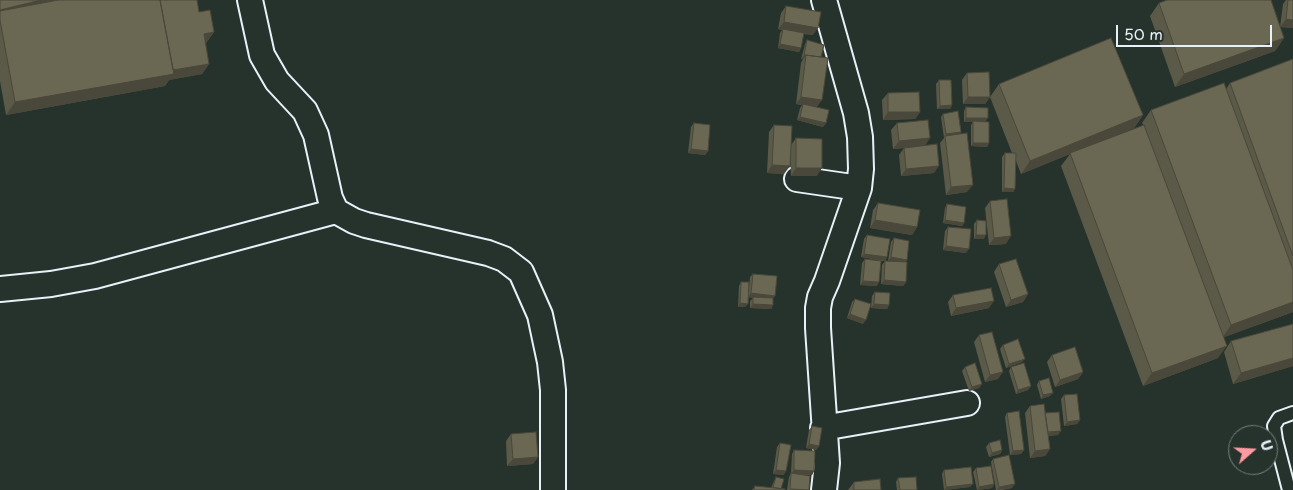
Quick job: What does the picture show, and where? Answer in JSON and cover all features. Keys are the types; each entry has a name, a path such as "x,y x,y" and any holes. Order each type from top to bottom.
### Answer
{"street":[{"path":"250,0 262,55 277,80 305,111 316,135 330,198 336,211 366,225 488,253 504,259 521,272 540,315 550,362 553,390 553,490"},
{"path":"824,0 850,90 860,137 861,169 858,188 827,282 820,297 818,308 826,463 824,490"},
{"path":"797,179 858,188"},
{"path":"0,289 51,284 95,276 336,211"},
{"path":"824,428 966,403"}],"lane":[{"path":"1289,490 1274,426 1278,418 1293,413"}],"building":[{"path":"0,0 41,0 0,10"},
{"path":"58,0 160,0 174,74 15,102 0,11"},
{"path":"160,0 197,0 199,12 210,10 214,32 204,34 209,64 173,70"},
{"path":"1167,0 1271,0 1284,38 1184,74 1159,3"},
{"path":"1288,0 1293,0 1293,20 1286,19"},
{"path":"786,6 821,12 818,28 784,22"},
{"path":"783,29 804,33 801,48 780,44"},
{"path":"1111,38 1143,115 1030,161 999,84"},
{"path":"807,40 824,45 821,57 804,55"},
{"path":"806,55 828,58 822,100 801,97"},
{"path":"1293,59 1293,256 1230,83"},
{"path":"989,72 990,97 968,97 967,73"},
{"path":"939,80 951,80 952,105 940,106"},
{"path":"1224,83 1293,270 1293,302 1231,325 1151,110"},
{"path":"919,92 920,112 888,112 888,93"},
{"path":"803,104 829,110 826,123 800,117"},
{"path":"966,107 988,108 988,118 966,118"},
{"path":"958,111 961,132 946,134 943,114"},
{"path":"928,120 930,138 899,141 897,123"},
{"path":"973,121 989,122 989,143 973,143"},
{"path":"694,123 710,125 708,151 691,149"},
{"path":"774,125 792,126 790,166 772,165"},
{"path":"1144,125 1227,346 1152,373 1070,153"},
{"path":"967,133 973,185 951,187 945,136"},
{"path":"796,138 822,139 822,168 796,168"},
{"path":"937,144 939,166 906,169 904,148"},
{"path":"1005,153 1016,153 1015,189 1004,188"},
{"path":"1007,199 1011,236 994,238 990,201"},
{"path":"878,203 920,210 917,227 875,220"},
{"path":"947,204 966,207 964,223 945,220"},
{"path":"977,220 986,221 986,235 976,235"},
{"path":"948,227 971,229 969,249 946,246"},
{"path":"867,235 890,239 887,257 864,254"},
{"path":"894,238 909,241 907,260 891,257"},
{"path":"865,259 881,261 879,282 863,281"},
{"path":"1016,259 1028,294 1011,300 999,264"},
{"path":"885,261 907,262 906,282 884,280"},
{"path":"753,274 777,276 775,296 751,293"},
{"path":"741,282 749,282 748,304 740,303"},
{"path":"991,288 994,301 956,308 953,295"},
{"path":"875,292 890,293 889,305 874,304"},
{"path":"753,297 773,298 773,305 753,304"},
{"path":"855,299 871,304 866,320 850,314"},
{"path":"1293,324 1293,358 1241,373 1231,341"},
{"path":"992,332 1003,372 990,375 979,335"},
{"path":"1018,339 1025,359 1009,364 1003,345"},
{"path":"1075,347 1083,372 1060,380 1052,355"},
{"path":"975,363 982,384 972,387 965,367"},
{"path":"1024,363 1031,386 1018,390 1011,367"},
{"path":"1049,378 1053,393 1043,395 1039,381"},
{"path":"1077,394 1080,420 1067,422 1064,395"},
{"path":"1044,404 1050,449 1035,451 1030,406"},
{"path":"1019,411 1024,450 1013,451 1007,413"},
{"path":"1059,412 1061,431 1048,432 1045,413"},
{"path":"812,426 822,428 819,446 809,444"},
{"path":"536,432 538,457 513,459 511,434"},
{"path":"1000,440 1002,450 992,453 989,443"},
{"path":"780,443 791,445 786,471 776,470"},
{"path":"794,450 815,451 814,471 794,470"},
{"path":"1009,455 1015,484 999,487 993,459"},
{"path":"991,466 994,484 979,487 976,468"},
{"path":"971,467 973,484 946,487 944,470"},
{"path":"791,473 810,476 809,490 790,489"},
{"path":"776,477 784,479 781,489 773,487"},
{"path":"916,477 917,490 900,490 898,478"},
{"path":"880,479 881,490 854,490 854,482"},
{"path":"755,486 785,489 785,490 754,490"}]}
